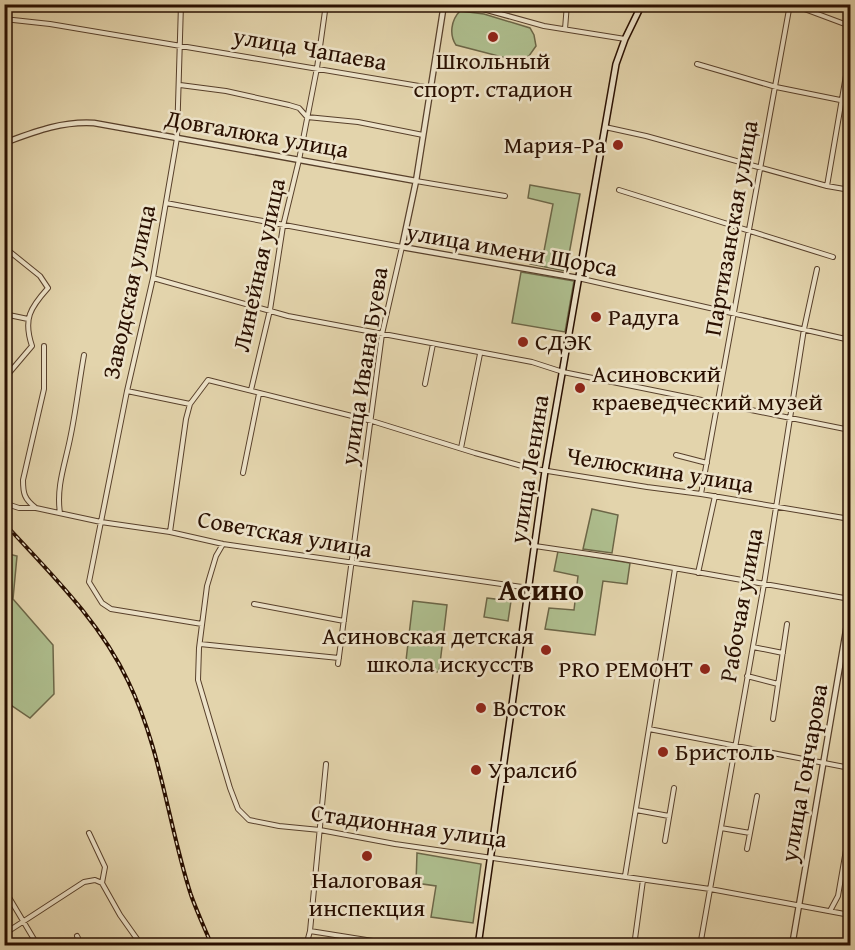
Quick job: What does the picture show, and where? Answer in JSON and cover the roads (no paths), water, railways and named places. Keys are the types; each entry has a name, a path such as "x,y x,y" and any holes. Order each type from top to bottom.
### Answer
{"main road":[{"name":"улица Ленина","path":"478,945 545,471 578,278 616,64 642,4"}],"street":[{"path":"6,19 10,4"},
{"name":"Заводская улица","path":"181,4 177,138 153,278 127,391 89,582 102,603 111,609 202,624"},
{"name":"Линейная улица","path":"251,390 270,310 283,226 308,117 326,4"},
{"name":"улица Ивана Буева","path":"200,644 339,661 382,334 416,181 444,4"},
{"path":"465,4 480,6 544,26 625,39"},
{"path":"565,29 567,4"},
{"path":"791,4 850,26"},
{"name":"Партизанская улица","path":"702,494 791,4"},
{"name":"улица Чапаева","path":"6,19 181,45 431,88"},
{"path":"827,186 850,52"},
{"path":"698,64 776,87 850,102"},
{"path":"180,86 226,92 289,105 299,108 308,117 357,122 423,135"},
{"name":"Довгалюка улица","path":"4,143 42,129 75,122 94,123 505,196"},
{"path":"605,127 646,136 827,186 850,190"},
{"path":"619,190 833,257"},
{"name":"улица имени Щорса","path":"166,203 578,278 850,340"},
{"path":"4,247 39,276 48,288 29,313 27,331 32,346 4,379"},
{"name":"Рабочая улица","path":"700,945 764,585 804,329 817,269"},
{"path":"153,278 270,310 433,345 532,362 563,372 850,430"},
{"path":"4,314 28,319"},
{"path":"425,384 433,345"},
{"path":"36,508 27,502 23,494 23,480 44,388 44,346"},
{"path":"461,448 480,354"},
{"path":"60,513 58,498 84,355"},
{"name":"Челюскина улица","path":"190,404 208,380 372,421 507,462 545,471 850,519"},
{"path":"127,391 190,404 171,532"},
{"path":"243,473 259,394"},
{"path":"676,455 707,463"},
{"path":"698,573 715,496"},
{"name":"Советская улица","path":"4,503 19,508 36,508 102,522 171,532 223,544 529,588"},
{"name":"Стадионная улица","path":"223,544 216,556 207,586 198,680 224,772 238,808 244,816 255,822 710,889 850,915"},
{"path":"535,546 850,599"},
{"path":"625,876 675,569"},
{"path":"254,604 344,621"},
{"name":"улица Гончарова","path":"792,945 850,607"},
{"path":"773,719 787,624"},
{"path":"753,647 783,653"},
{"path":"747,676 778,684"},
{"path":"649,729 850,768"},
{"path":"306,945 310,931 326,764"},
{"path":"665,841 674,788"},
{"path":"747,849 757,796"},
{"path":"636,810 669,816"},
{"path":"830,911 838,896 850,827"},
{"path":"721,828 750,833"},
{"path":"89,833 105,867 102,883"},
{"path":"634,945 643,879"},
{"path":"4,934 84,882 95,880 102,883 120,915 142,945"},
{"path":"4,889 38,945"},
{"path":"310,931 404,945"},
{"path":"77,936 82,945"}],"railway":[{"path":"4,523 88,617 103,637 128,681 149,733 191,895 212,946"}],"place":[{"name":"Школьный спорт. стадион","path":"493,37"},
{"name":"Мария-Ра","path":"618,145"},
{"name":"Радуга","path":"596,317"},
{"name":"СДЭК","path":"523,342"},
{"name":"Асиновский краеведческий музей","path":"580,388"},
{"name":"Асиновская детская школа искусств","path":"546,650"},
{"name":"PRO РЕМОНТ","path":"705,669"},
{"name":"Восток","path":"481,708"},
{"name":"Бристоль","path":"663,752"},
{"name":"Уралсиб","path":"476,770"},
{"name":"Налоговая инспекция","path":"367,856"}],"district":[{"name":"Асино","path":"541,590"}]}
